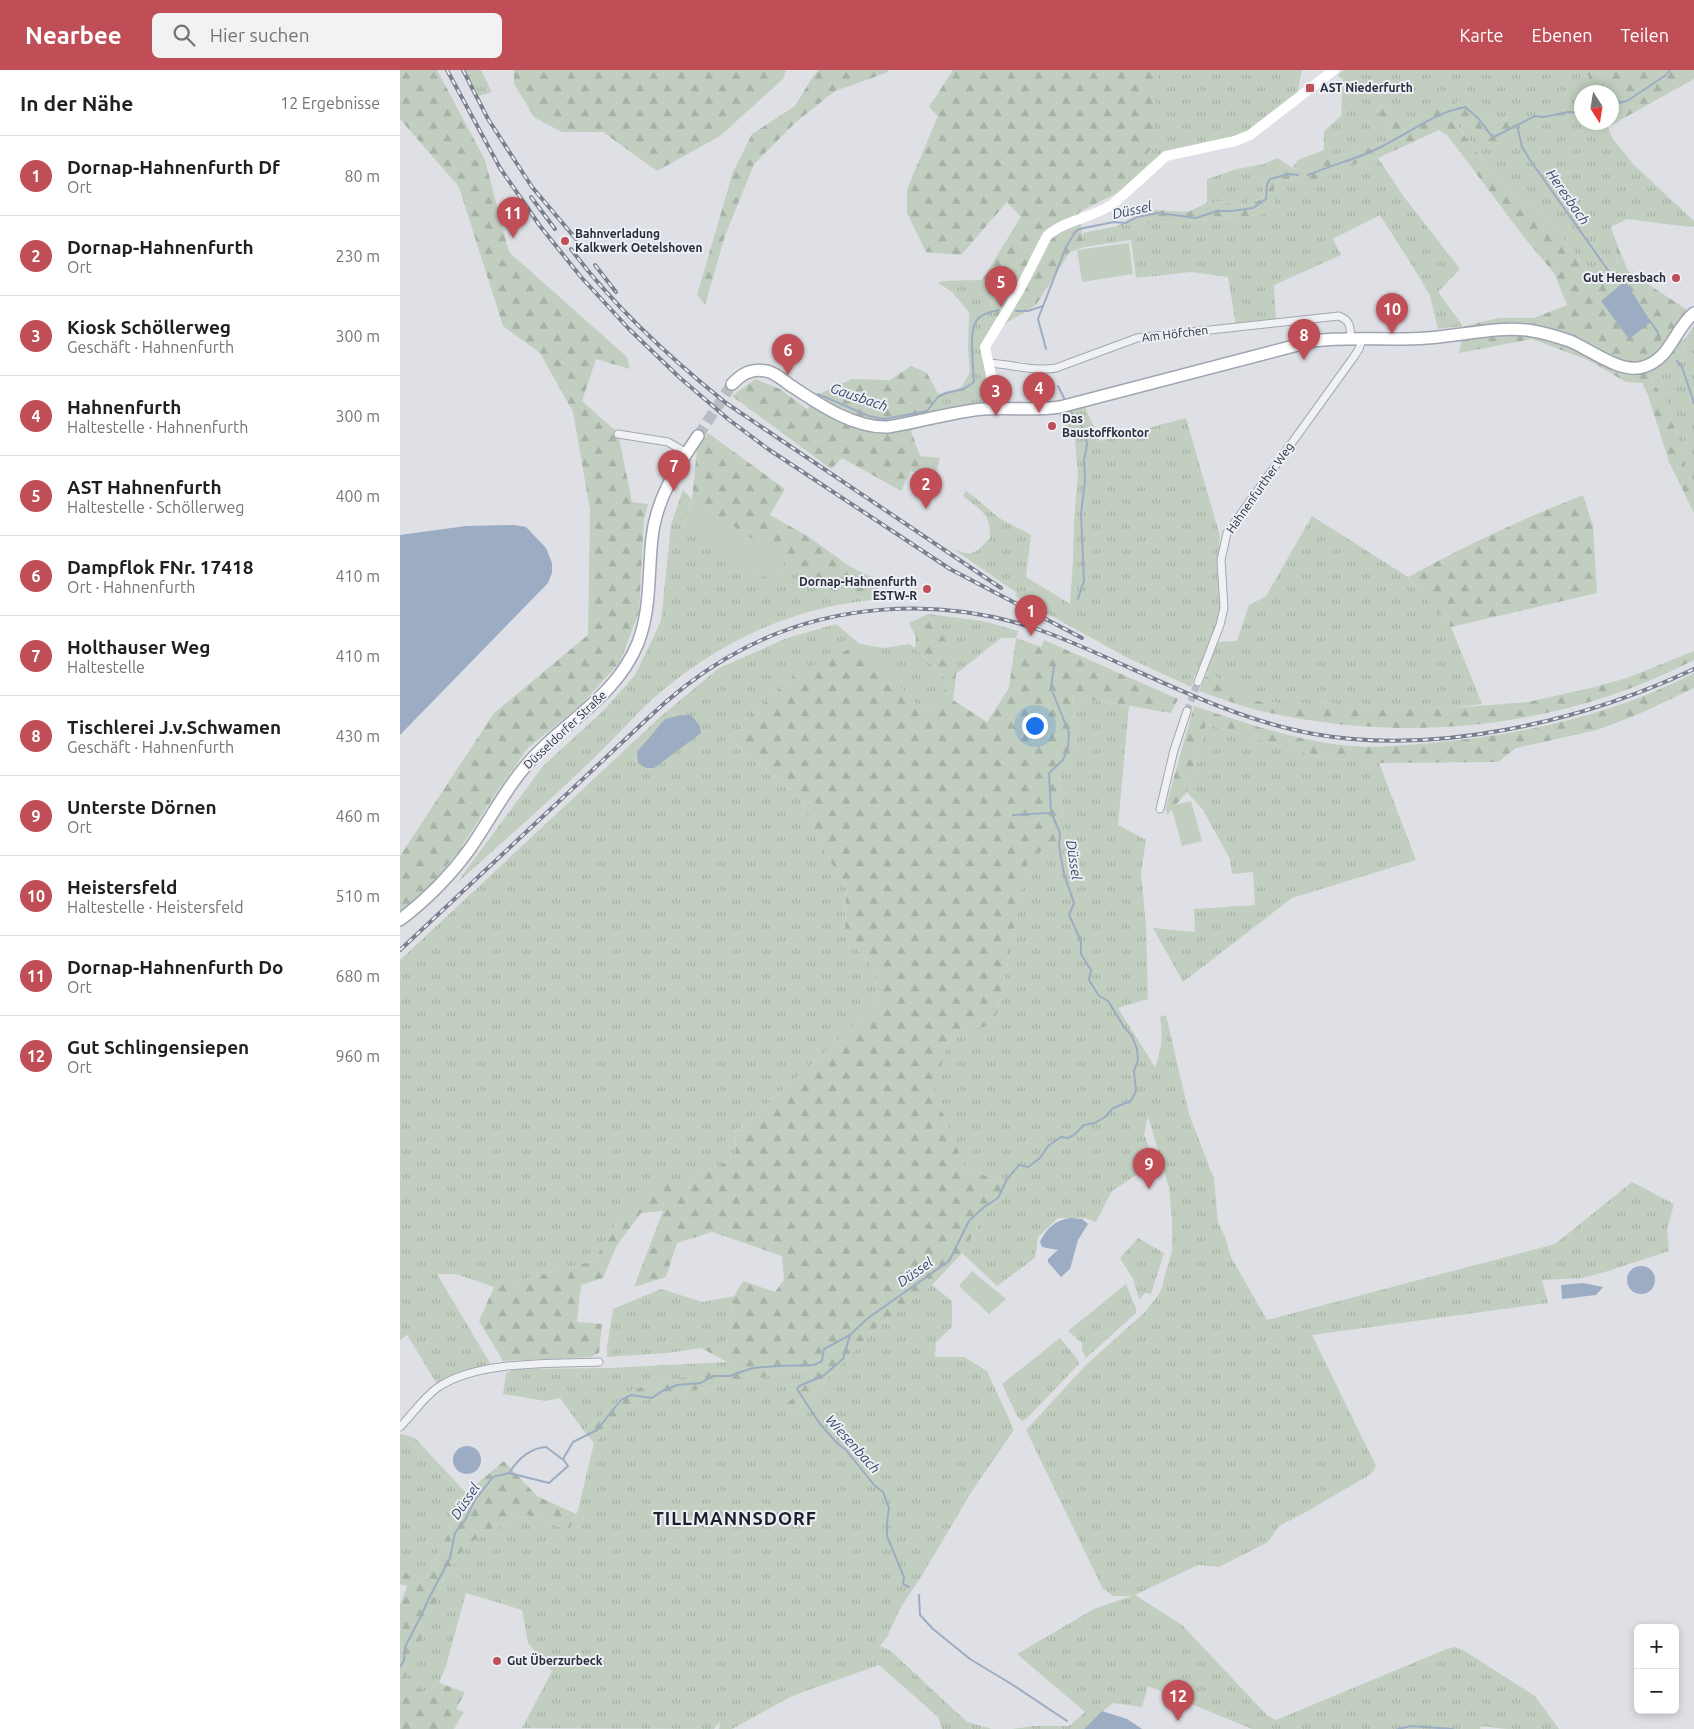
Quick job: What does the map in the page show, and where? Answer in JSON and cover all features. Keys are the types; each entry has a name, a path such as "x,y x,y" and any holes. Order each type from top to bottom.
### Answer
{"main road":[{"path":"732,384 742,374 755,370 768,371 826,408 857,421 880,427 898,425 956,412 998,408 1042,410 1060,407 1313,341 1333,339 1427,338 1512,330 1538,332 1570,342 1626,369 1636,369 1645,367 1665,352 1674,342 1682,325 1694,313"},
{"name":"Düsseldorfer Straße","path":"400,920 425,899 458,864 523,768 554,736 601,698 628,663 640,637 647,613 654,523 662,495 698,436"}],"street":[{"path":"998,408 985,347 1020,289 1043,243 1054,230 1104,211 1166,156 1235,141 1250,135 1334,70"},
{"name":"Am Höfchen","path":"988,363 1048,370 1137,338 1339,316 1346,319 1350,324 1356,339"},
{"name":"Hahnenfurther Weg","path":"1198,682 1220,624 1224,608 1221,560 1227,533 1359,349 1356,339"},
{"path":"618,434 668,442 687,453"},
{"path":"1160,809 1174,750 1187,711"},
{"path":"400,1427 436,1388 454,1378 503,1366 599,1362"}],"green space":[{"path":"400,70 437,70 485,160 509,252 627,357 630,369 596,359 582,401 618,433 632,502 648,504 644,520 639,612 620,662 581,705 528,748 496,793 459,851 433,882 400,912 400,856 494,713 588,635 590,510 573,412 540,353 503,326 459,187 400,119"},
{"path":"465,70 481,70 492,92 479,96"},
{"path":"514,70 786,70 783,79 720,136 657,171 603,132 562,132 535,118 514,84"},
{"path":"819,70 889,70 886,73 835,91 796,122 754,164 725,236 705,305 697,295 733,172 752,134 795,106"},
{"path":"953,70 1158,70 1153,146 1117,193 1079,212 1084,247 1070,252 1036,305 1000,327 982,280 1021,217 1007,202 961,255 926,252 907,213 907,189 938,116 929,107"},
{"path":"1158,70 1302,70 1297,96 1255,130 1232,140 1164,154 1129,185 1117,193 1152,146"},
{"path":"1344,70 1587,70 1590,85 1574,85 1574,130 1609,130 1613,139 1634,165 1694,221 1694,226 1689,227 1627,219 1611,227 1616,241 1617,268 1594,284 1573,251 1548,220 1519,197 1487,166 1455,122 1461,119 1479,132 1490,145 1508,117 1496,123 1476,108 1428,114 1404,130 1381,104 1375,108 1394,136 1372,147 1324,160 1305,170 1282,167 1263,177 1262,184 1265,196 1245,206 1217,201 1212,204 1207,203 1207,179 1237,169 1264,164 1278,158 1292,168 1298,160 1324,150 1324,131 1341,116 1343,80 1338,75"},
{"path":"1587,70 1694,70 1694,79 1619,121 1619,85 1590,85"},
{"path":"1462,100 1496,123 1509,117 1516,136 1504,148 1490,145 1479,132 1461,119 1455,123 1487,166 1519,197 1548,220 1573,251 1594,284 1617,268 1616,241 1628,271 1686,309 1671,333 1683,341 1684,360 1650,378 1668,404 1694,496 1694,513 1669,462 1648,395 1642,383 1626,382 1588,360 1532,339 1459,353 1464,326 1499,318 1534,318 1567,305 1554,273 1523,236 1448,136 1439,130 1378,158 1354,164 1305,186 1300,179 1293,178 1275,183 1273,208 1262,215 1117,226 1154,210 1188,212 1207,203 1212,204 1217,201 1245,206 1248,200 1257,201 1265,196 1262,184 1263,177 1269,172 1282,167 1305,170 1324,160 1372,147 1394,136 1375,108 1381,104 1404,130 1428,114"},
{"path":"1378,158 1404,197 1460,269 1438,292 1463,326 1438,329 1430,296 1380,215 1333,239 1341,255 1274,285 1276,320 1236,325 1228,277 1191,272 1136,278 1131,240 1084,247 1083,233 1117,226 1262,215 1273,208 1275,183 1293,178 1300,179 1305,185 1354,164"},
{"path":"1129,243 1133,274 1082,282 1077,250"},
{"path":"982,280 1000,327 985,353 995,406 948,412 938,394 961,388 970,372 968,348 969,312 952,292 938,283 942,281"},
{"path":"1694,326 1694,496 1668,404 1650,378 1684,360 1683,341"},
{"path":"911,366 927,373 948,412 911,431 920,456 940,458 935,479 911,471 901,491 842,458 831,469 732,396 755,379 780,389 807,409 823,392 852,379 890,380"},
{"path":"1085,407 1100,441 1186,418 1220,536 1218,562 1221,608 1218,642 1237,641 1249,605 1266,596 1312,516 1408,577 1451,627 1482,704 1452,708 1418,707 1363,711 1337,703 1292,704 1254,701 1208,672 1195,675 1191,687 1126,657 1015,596 1017,593 952,548 965,553 973,552 990,538 989,523 986,517 963,496 966,491 999,518 1031,535 1026,577 1070,604 1078,475 1075,440 1059,415"},
{"path":"708,433 785,489 770,515 809,537 849,566 881,582 872,600 835,592 808,577 692,499 697,448"},
{"path":"683,490 692,499 683,529 771,579 786,561 808,577 835,592 872,600 830,607 780,621 739,640 700,663 655,697 566,785 456,884 543,766 603,711 635,675 661,621 671,525"},
{"path":"1583,495 1593,526 1597,593 1451,627 1408,577 1494,533"},
{"path":"692,499 786,561 771,579 683,530"},
{"path":"928,614 983,621 1018,631 1016,638 1001,638 956,674 948,645"},
{"path":"928,614 953,656 956,672 953,700 987,722 1009,688 1016,638 1041,647 1044,640 1178,699 1171,713 1072,696 1076,746 1059,773 1065,840 1029,857 998,1010 991,1026 952,1031 933,1090 967,1172 997,1178 1010,1189 988,1210 962,1253 932,1285 877,1327 794,1413 785,1406 822,1368 801,1370 634,1402 594,1443 583,1430 634,1389 735,1366 701,1348 727,1344 734,1296 743,1281 775,1292 784,1280 782,1256 712,1232 677,1243 666,1277 634,1287 663,1211 641,1213 617,1245 603,1278 581,1285 577,1322 602,1324 599,1353 591,1357 503,1361 479,1321 494,1287 594,1261 617,1222 666,1180 688,1181 736,1157 735,1132 878,1004 876,971 845,935 846,885 828,858 800,797 729,738 744,721 799,672 860,644 924,712 948,686 946,679 915,648 916,637 909,623"},
{"path":"836,624 860,644 884,648 909,644 946,679 948,686 924,712 799,672 744,721 729,738 800,797 828,858 846,885 845,935 876,971 878,1004 751,1119 735,1131 736,1157 688,1181 666,1181 617,1222 594,1261 494,1287 456,1274 437,1274 490,1363 437,1384 407,1335 400,1340 400,960 660,717 719,668 787,638"},
{"path":"1694,651 1694,660 1642,684 1589,702 1534,716 1478,724 1422,728 1365,726 1309,720 1253,709 1199,691 1208,672 1255,701 1292,704 1338,703 1363,711 1418,707 1452,708 1528,702 1627,678"},
{"path":"1694,673 1694,688 1639,714 1597,730 1516,748 1498,762 1379,763 1320,757 1206,724 1187,792 1167,815 1166,806 1194,706 1263,728 1315,741 1370,747 1394,746 1499,735 1566,721 1632,701"},
{"path":"1072,696 1129,706 1118,825 1146,840 1141,873 1146,926 1148,999 1118,1008 1155,1067 1161,1042 1160,1017 1166,1015 1189,1114 1214,1179 1218,1222 1231,1257 1267,1320 1555,1244 1632,1182 1674,1204 1667,1230 1669,1251 1582,1278 1542,1280 1548,1303 1312,1335 1376,1466 1371,1474 1279,1526 1268,1542 1219,1567 1198,1565 1135,1595 1182,1625 1267,1715 1276,1720 1455,1647 1463,1650 1535,1696 1559,1729 1506,1729 1481,1726 1480,1729 1252,1729 1148,1686 1142,1707 1113,1703 1084,1729 1012,1729 1032,1726 1069,1726 1085,1712 1017,1654 1094,1609 1132,1596 1114,1596 1103,1589 1026,1430 1085,1366 1144,1313 1159,1294 1172,1251 1169,1188 1148,1116 1144,1134 1155,1163 1112,1191 1096,1222 1085,1218 1058,1218 1038,1237 1035,1258 997,1286 962,1253 988,1210 1010,1189 997,1178 967,1172 932,1090 952,1031 991,1026 998,1010 1029,856 1065,840 1059,773 1076,746"},
{"path":"1206,724 1320,757 1379,763 1416,860 1292,898 1183,982 1153,928 1195,932 1194,909 1255,905 1253,872 1232,874 1230,859 1203,810 1187,792"},
{"path":"1191,801 1202,841 1182,846 1171,806"},
{"path":"1138,1238 1164,1253 1151,1294 1145,1293 1139,1300 1133,1279 1120,1258"},
{"path":"972,1271 1006,1299 989,1314 959,1286"},
{"path":"1126,1284 1136,1308 1136,1313 1086,1358 1082,1350 1082,1343 1068,1331"},
{"path":"932,1285 952,1301 952,1327 936,1342 935,1357 964,1357 987,1371 1014,1430 972,1491 901,1607 887,1637 880,1646 891,1651 967,1722 992,1729 942,1729 938,1717 879,1665 792,1696 732,1729 719,1729 720,1722 714,1729 522,1728 552,1671 528,1643 522,1610 466,1593 446,1666 439,1683 426,1692 402,1681 444,1580 466,1545 502,1525 527,1515 569,1530 578,1510 594,1443 634,1402 801,1370 823,1368 785,1406 794,1413 877,1327"},
{"path":"661,1289 703,1302 734,1296 727,1344 668,1353 607,1357 613,1309"},
{"path":"1060,1338 1078,1360 1079,1364 1022,1421 1017,1416 1002,1384"},
{"path":"726,1362 737,1366 634,1389 583,1430 560,1398 545,1401 503,1394 506,1373 514,1369 609,1368"},
{"path":"402,1434 465,1499 426,1579 400,1571 400,1435"},
{"path":"402,1434 415,1438 466,1493 504,1461 537,1496 576,1514 569,1530 527,1515 502,1525 466,1545 444,1580 403,1681 426,1692 439,1683 465,1692 456,1709 464,1712 454,1729 400,1729 400,1605 407,1586 400,1584 400,1571 426,1579 465,1499"}],"water":[{"path":"1625,281 1651,322 1629,339 1601,301"},
{"path":"514,525 526,527 546,548 552,563 552,573 548,583 400,735 400,535 466,526"},
{"path":"681,715 691,715 700,726 701,733 654,768 646,768 638,763 637,752 665,719"},
{"path":"1070,1218 1082,1219 1088,1224 1078,1240 1070,1269 1061,1277 1048,1262 1048,1259 1058,1250 1042,1247 1040,1242 1052,1226"},
{"path":"1641,1266 1651,1270 1655,1280 1651,1290 1641,1294 1631,1290 1627,1280 1631,1270"},
{"path":"1583,1283 1603,1287 1596,1295 1562,1299 1561,1285"},
{"path":"467,1446 477,1450 481,1460 477,1470 467,1474 457,1470 453,1460 457,1450"},
{"path":"1102,1711 1127,1719 1142,1729 1084,1729"}],"waterway":[{"name":"Düssel","path":"1619,103 1627,101 1666,75 1670,70"},
{"name":"Düssel","path":"1308,175 1371,152 1431,119 1465,107 1478,118 1494,137 1535,116 1544,117 1574,112"},
{"name":"Heresbach","path":"1517,125 1522,147 1530,160 1612,276"},
{"name":"Düssel","path":"1046,349 1038,319 1066,247 1079,229 1114,222 1125,223 1137,217 1158,213 1196,218 1217,211 1253,208 1266,199 1267,184 1270,179 1289,174 1298,175"},
{"name":"Gausbach","path":"1016,311 1028,311 1043,306"},
{"name":"Gausbach","path":"818,394 869,416 884,419 927,411 938,397 964,389 974,382 972,357 973,328 981,316 999,310"},
{"name":"Heresbach","path":"1650,321 1660,338"},
{"name":"Heresbach","path":"1677,361 1682,367 1694,403"},
{"name":"Düssel","path":"1058,386 1066,402"},
{"name":"Düssel","path":"1069,409 1081,425 1086,435 1087,445 1084,460 1085,480 1081,514 1084,581 1078,599"},
{"name":"Düssel","path":"400,1667 404,1661 405,1647 450,1558 455,1533 465,1520 475,1500 493,1477 509,1473 549,1483 568,1466 563,1459 573,1442 597,1430 621,1400 631,1395 652,1398 662,1391 677,1385 701,1383 713,1376 729,1376 753,1368 814,1365 822,1361 824,1349 850,1335 868,1318 949,1261 969,1221 984,1207 998,1198 1007,1179 1019,1165 1028,1167 1040,1158 1048,1146 1061,1137 1068,1138 1074,1135 1084,1125 1095,1123 1105,1117 1113,1108 1131,1101 1136,1091 1134,1071 1138,1060 1137,1049 1132,1036 1124,1027 1108,1001 1099,996 1089,980 1091,970 1081,954 1081,941 1069,915 1074,903 1064,874 1059,846 1060,833 1051,812 1049,773 1063,760 1068,747 1069,733 1051,688 1054,666"},
{"path":"1013,815 1050,813"},
{"name":"Wiesenbach","path":"850,1335 843,1359 823,1376 799,1386 797,1389 820,1424 846,1450 874,1485 883,1492 889,1508 887,1536 904,1577 903,1584 909,1587"},
{"path":"509,1473 524,1455 540,1448 546,1447 562,1459"},
{"name":"Wiesenbach","path":"919,1595 920,1615 933,1629 970,1659 1067,1721"},
{"path":"1398,1729 1411,1726 1453,1729"}],"tunnel":[{"path":"698,436 732,384"},
{"path":"1187,711 1198,682"}],"railway":[{"path":"447,70 500,168 540,226 581,277 629,329 679,377 728,419 768,449 950,569 1082,638"},
{"path":"463,70 488,119 532,187 576,239"},
{"path":"531,197 555,229"},
{"path":"571,249 605,291 644,331 726,403 1001,588"},
{"path":"595,265 616,292"},
{"path":"400,950 655,711 684,687 725,659 762,640 802,625 842,615 884,610 925,609 967,612 1008,621 1048,633 1081,646 1179,690 1245,716 1314,734 1361,740 1459,737 1508,729 1557,718 1605,704 1651,688 1694,669"}],"place":[{"name":"AST Niederfurth","path":"1310,88"},
{"name":"Dornap-Hahnenfurth Do","path":"513,238"},
{"name":"Bahnverladung Kalkwerk Oetelshoven","path":"565,241"},
{"name":"Gut Heresbach","path":"1676,278"},
{"name":"AST Hahnenfurth","path":"1001,307"},
{"name":"Heistersfeld","path":"1392,334"},
{"name":"Tischlerei J.v.Schwamen","path":"1304,360"},
{"name":"Dampflok FNr. 17418","path":"788,375"},
{"name":"Hahnenfurth","path":"1039,413"},
{"name":"Kiosk Schöllerweg","path":"996,416"},
{"name":"Das Baustoffkontor","path":"1052,426"},
{"name":"Holthauser Weg","path":"674,491"},
{"name":"Dornap-Hahnenfurth","path":"926,509"},
{"name":"Dornap-Hahnenfurth ESTW-R","path":"927,589"},
{"name":"Dornap-Hahnenfurth Df","path":"1031,636"},
{"name":"Unterste Dörnen","path":"1149,1189"},
{"name":"Gut Überzurbeck","path":"497,1661"},
{"name":"Gut Schlingensiepen","path":"1178,1721"}],"district":[{"name":"TILLMANNSDORF","path":"735,1519"}]}
